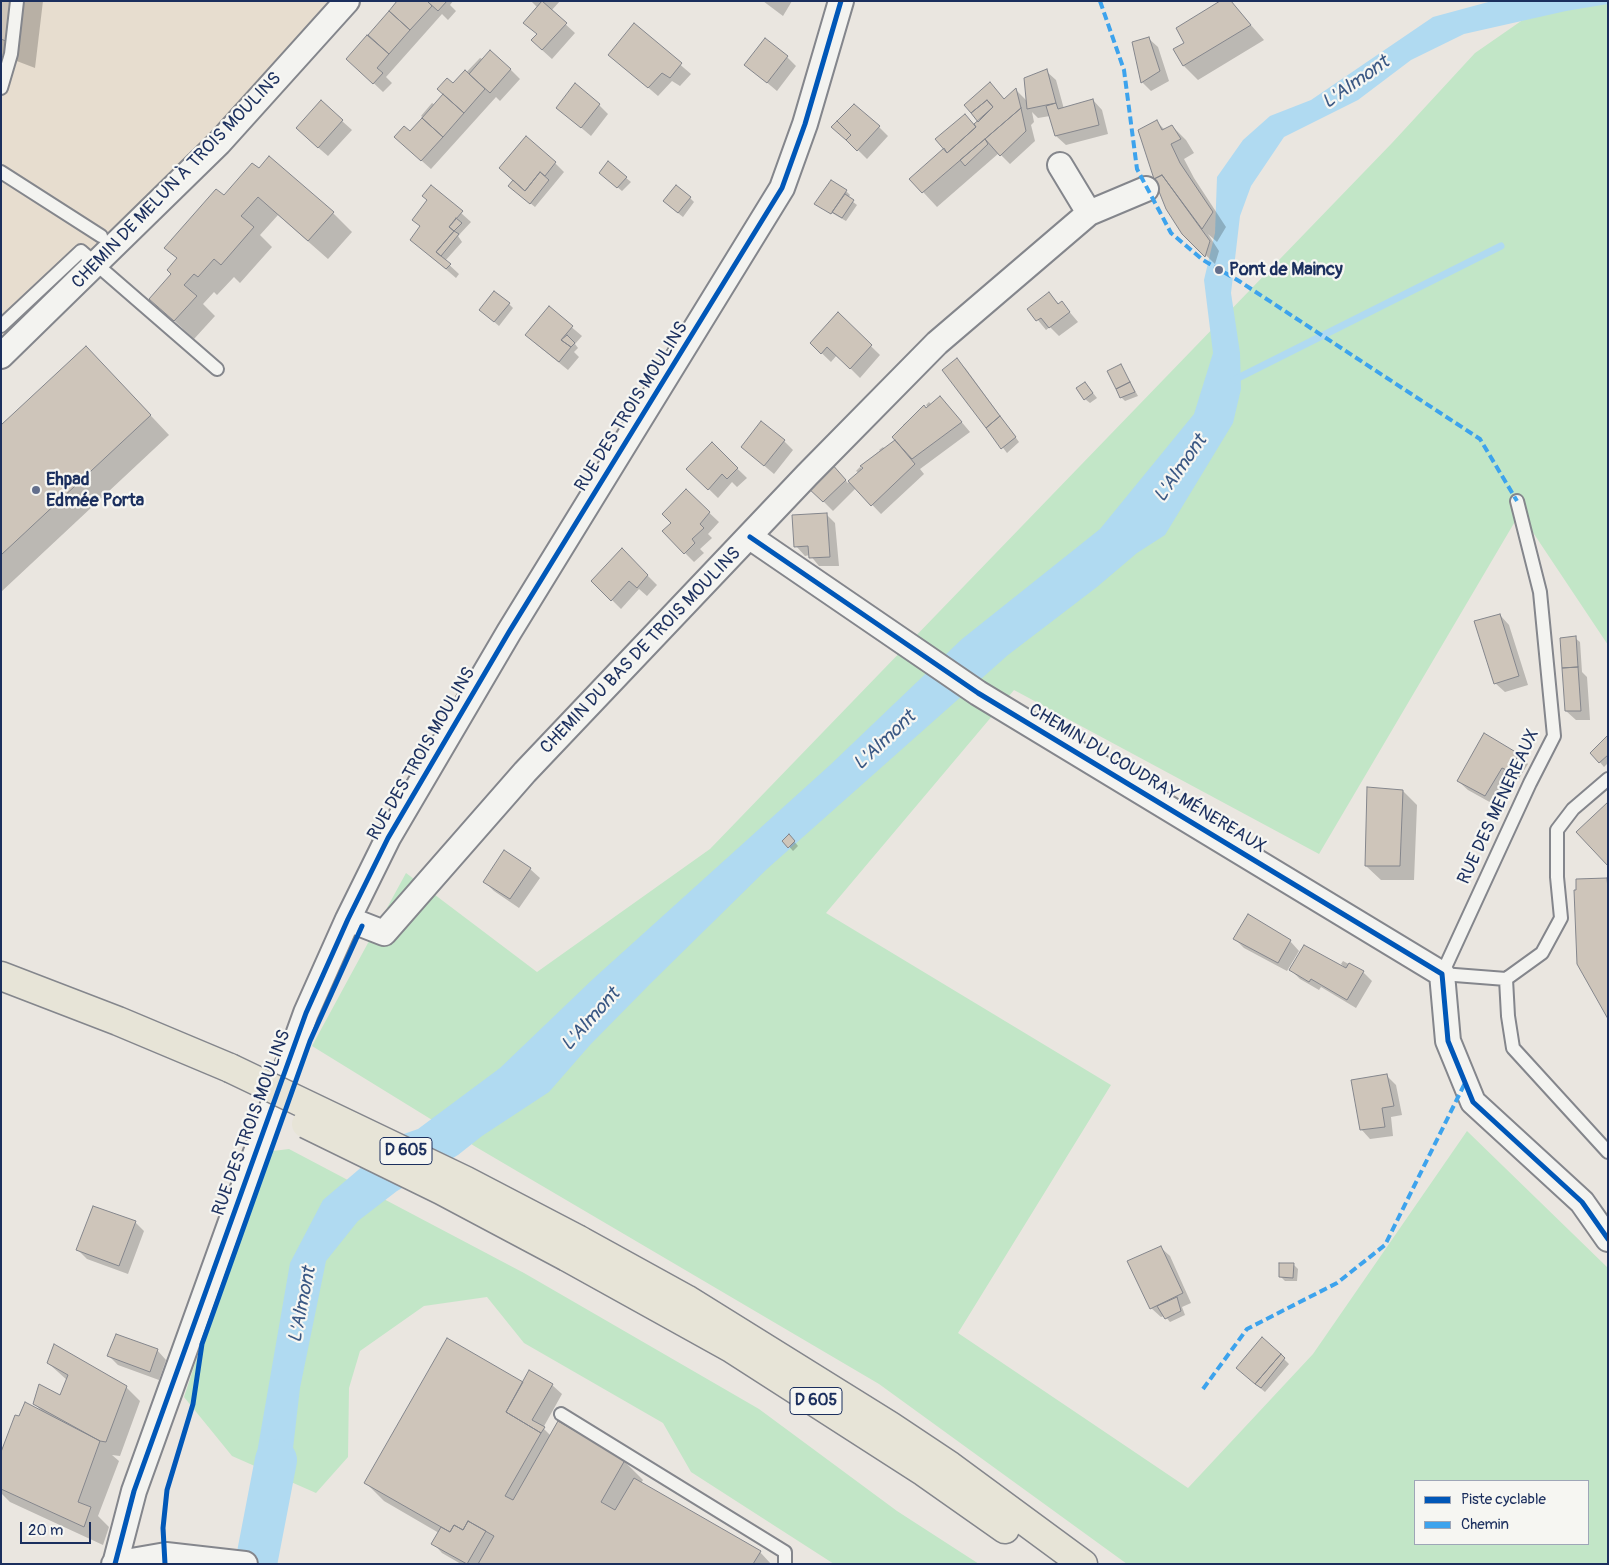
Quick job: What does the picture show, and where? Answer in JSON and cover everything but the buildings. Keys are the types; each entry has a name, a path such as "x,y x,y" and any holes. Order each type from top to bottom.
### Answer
{"main road":[{"name":"D 605","path":"1,976 118,1021 226,1077"},
{"name":"D 605","path":"1,996 226,1077 466,1180 810,1397 924,1472 1054,1564"},
{"name":"D 605","path":"573,1248 686,1299 890,1426 950,1466 1083,1564"}],"street":[{"name":"CHEMIN DE MELUN À TROIS MOULINS","path":"1,356 96,266 219,143 347,1"},
{"name":"RUE DES TROIS MOULINS","path":"115,1563 134,1491 306,1013 348,919 388,838 509,632 782,188 805,124 842,1"},
{"path":"1060,165 1089,213"},
{"name":"CHEMIN DU BAS DE TROIS MOULINS","path":"348,919 384,933 525,772 807,475 937,343 1089,213 1146,189"},
{"name":"CHEMIN DU COUDRAY MÉNEREAUX","path":"750,536 978,693 1442,974"},
{"path":"1442,974 1448,1041 1473,1102 1582,1202 1608,1239"},
{"path":"115,1563 166,1555 236,1562"}],"lane":[{"path":"1,88 11,54 17,1"},
{"path":"1,172 101,236"},
{"path":"1,326 81,251 217,369"},
{"name":"RUE DES MENEREAUX","path":"1442,974 1530,783 1554,736 1540,592 1518,501"},
{"path":"1442,974 1506,979 1542,953 1561,918 1556,877 1557,830 1573,809 1608,780"},
{"path":"1506,979 1508,1016 1513,1048 1608,1152"},
{"path":"561,1414 785,1552 785,1564"}],"shaded area":[{"path":"1,1 355,1 309,60 225,156 1,365"}],"green space":[{"path":"1550,1 1608,1 1608,645 1520,513 1319,854 1014,690 826,913 1111,1085 958,1333 1188,1488 1313,1354 1467,1131 1608,1268 1608,1564 1127,1564 879,1384 476,1147 312,1046 406,873 537,972 710,849 1392,143 1475,53"},
{"path":"289,1149 524,1273 759,1409 897,1511 979,1564 834,1564 691,1472 663,1423 524,1343 487,1297 424,1306 360,1351 349,1388 348,1457 316,1493 232,1456 184,1397 265,1152"}],"water":[{"path":"1492,1 1608,1 1608,4 1566,11 1464,34 1411,60 1358,100 1284,137 1251,186 1240,216 1231,293 1240,353 1241,389 1233,423 1165,535 1137,553 1097,587 1008,655 767,869 590,1045 549,1092 482,1136 458,1155 397,1191 358,1221 326,1261 300,1388 292,1457 277,1495 274,1516 254,1518 250,1493 290,1263 323,1200 398,1136 418,1129 500,1068 593,979 830,765 962,639 1100,529 1194,414 1213,353 1204,280 1215,233 1217,177 1243,140 1270,116 1311,100 1433,17"}],"waterway":[{"path":"1234,380 1501,246"},
{"name":"L'Almont","path":"256,1564 276,1460"}],"marked path":[{"path":"1100,1 1124,70 1137,169 1171,233 1203,260 1239,281 1480,439 1517,501"},
{"path":"1203,1389 1247,1329 1337,1283 1385,1245 1465,1083"}],"cycle path":[{"path":"115,1564 134,1491 306,1013 348,919 388,838 509,632 782,188 805,124 841,1"},
{"path":"750,537 978,693 1442,974 1448,1041 1473,1102 1582,1202 1608,1239"},
{"path":"165,1564 163,1528 167,1490 193,1404 202,1344 310,1041 362,926"}],"place":[{"name":"Pont de Maincy","path":"1219,270"},
{"name":"Ehpad Edmée Porta","path":"36,490"}]}
